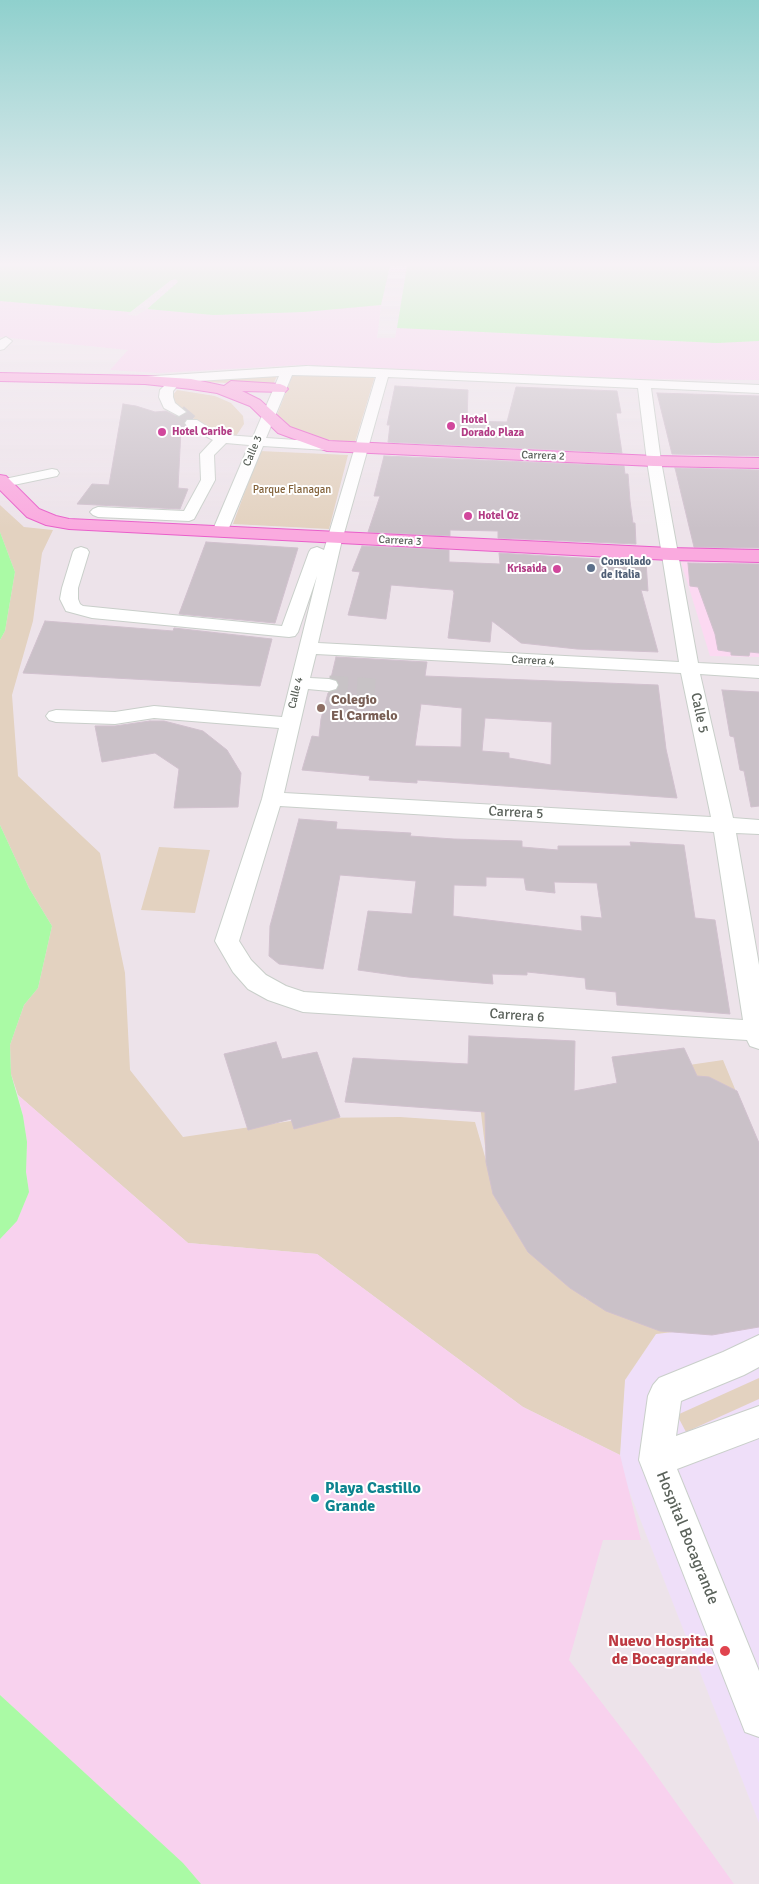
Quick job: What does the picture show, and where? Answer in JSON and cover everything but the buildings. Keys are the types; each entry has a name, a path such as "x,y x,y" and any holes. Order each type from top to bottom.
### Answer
{"main road":[{"name":"Carrera 2","path":"0,378 145,380 175,382 219,389 241,396 259,406 280,426 296,436 328,446 759,463"},
{"path":"191,384 280,389"},
{"name":"Carrera 3","path":"2,482 32,513 43,518 69,524 670,554 759,556"}],"street":[{"path":"145,380 287,371 759,389"},
{"name":"Calle 3","path":"220,532 287,371"},
{"name":"Calle 4","path":"277,993 257,982 242,966 227,941 272,798 315,614 329,538 361,448 383,374"},
{"path":"175,382 167,390 166,397 169,405 179,412"},
{"name":"Calle 5","path":"644,385 654,460 690,670 724,826 758,1034"},
{"path":"98,512 189,516 208,480 208,454 223,439 211,435 192,423"},
{"name":"Carrera 2","path":"223,439 328,446"},
{"path":"2,482 52,473"},
{"path":"208,480 240,483"},
{"path":"81,552 68,599 72,607 78,610 92,613 289,632 295,613 329,538"},
{"path":"295,613 315,614"},
{"name":"Carrera 4","path":"307,648 690,670 759,672"},
{"path":"299,683 330,685"},
{"path":"56,716 115,718 154,712 289,723"},
{"name":"Carrera 5","path":"272,798 759,827"},
{"name":"Carrera 6","path":"277,993 303,1002 758,1034"},
{"name":"Hospital Bocagrande","path":"759,1350 733,1364 670,1389 664,1396 656,1460 759,1718"},
{"path":"656,1460 759,1422"}],"shaded area":[{"path":"0,532 15,572 5,631 0,640"},
{"path":"681,562 759,563 759,657 710,656"},
{"path":"0,825 29,888 52,926 38,988 24,1005 10,1045 11,1074 23,1116 27,1142 26,1172 29,1192 17,1221 0,1239"},
{"name":"Nuevo Hospital de Bocagrande","path":"759,1321 759,1823 624,1478 620,1455 625,1380 656,1334"},
{"path":"0,1695 183,1863 201,1884 0,1884"}],"green space":[{"path":"293,374 375,376 355,442 316,439 291,428 282,421 277,415"},
{"path":"277,376 273,385 183,381"},
{"path":"177,390 215,396 231,403 243,416 244,424 236,436 218,435 182,411 172,401 171,397"},
{"name":"Parque Flanagan","path":"260,451 348,455 329,529 233,524"},
{"path":"0,505 24,527 53,530 42,553 33,621 12,695 18,776 100,853 125,973 130,1070 183,1137 311,1118 400,1117 475,1122 498,1202 514,1222 497,1195 485,1146 480,1105 624,1087 621,1075 723,1060 759,1147 748,1323 656,1334 625,1380 620,1455 523,1407 317,1254 188,1243 18,1095 11,1074 10,1045 24,1005 38,988 52,926 29,888 0,825 0,640 5,631 15,572 0,532","holes":["543,1255 651,1315 586,1299"]},
{"path":"159,847 210,850 195,913 141,910"},
{"path":"759,1378 759,1399 686,1432 677,1415"}],"sand":[{"path":"124,354 759,354 759,380 642,379 299,365 158,373 110,370"},
{"name":"Playa Castillo Grande","path":"18,1095 188,1243 317,1254 523,1407 620,1455 641,1540 603,1540 569,1660 642,1755 734,1884 201,1884 183,1863 0,1695 0,1239 17,1221 29,1192 26,1172 27,1142"}],"tunnel":[{"path":"179,412 192,423"},
{"path":"329,685 375,688"}],"place":[{"name":"Hotel Dorado Plaza","path":"451,426"},
{"name":"Hotel Caribe","path":"162,432"},
{"name":"Hotel Oz","path":"468,516"},
{"name":"Consulado de Italia","path":"591,568"},
{"name":"Krisaida","path":"557,569"},
{"name":"Colegio El Carmelo","path":"321,708"},
{"name":"Playa Castillo Grande","path":"315,1498"},
{"name":"Nuevo Hospital de Bocagrande","path":"725,1651"}]}
